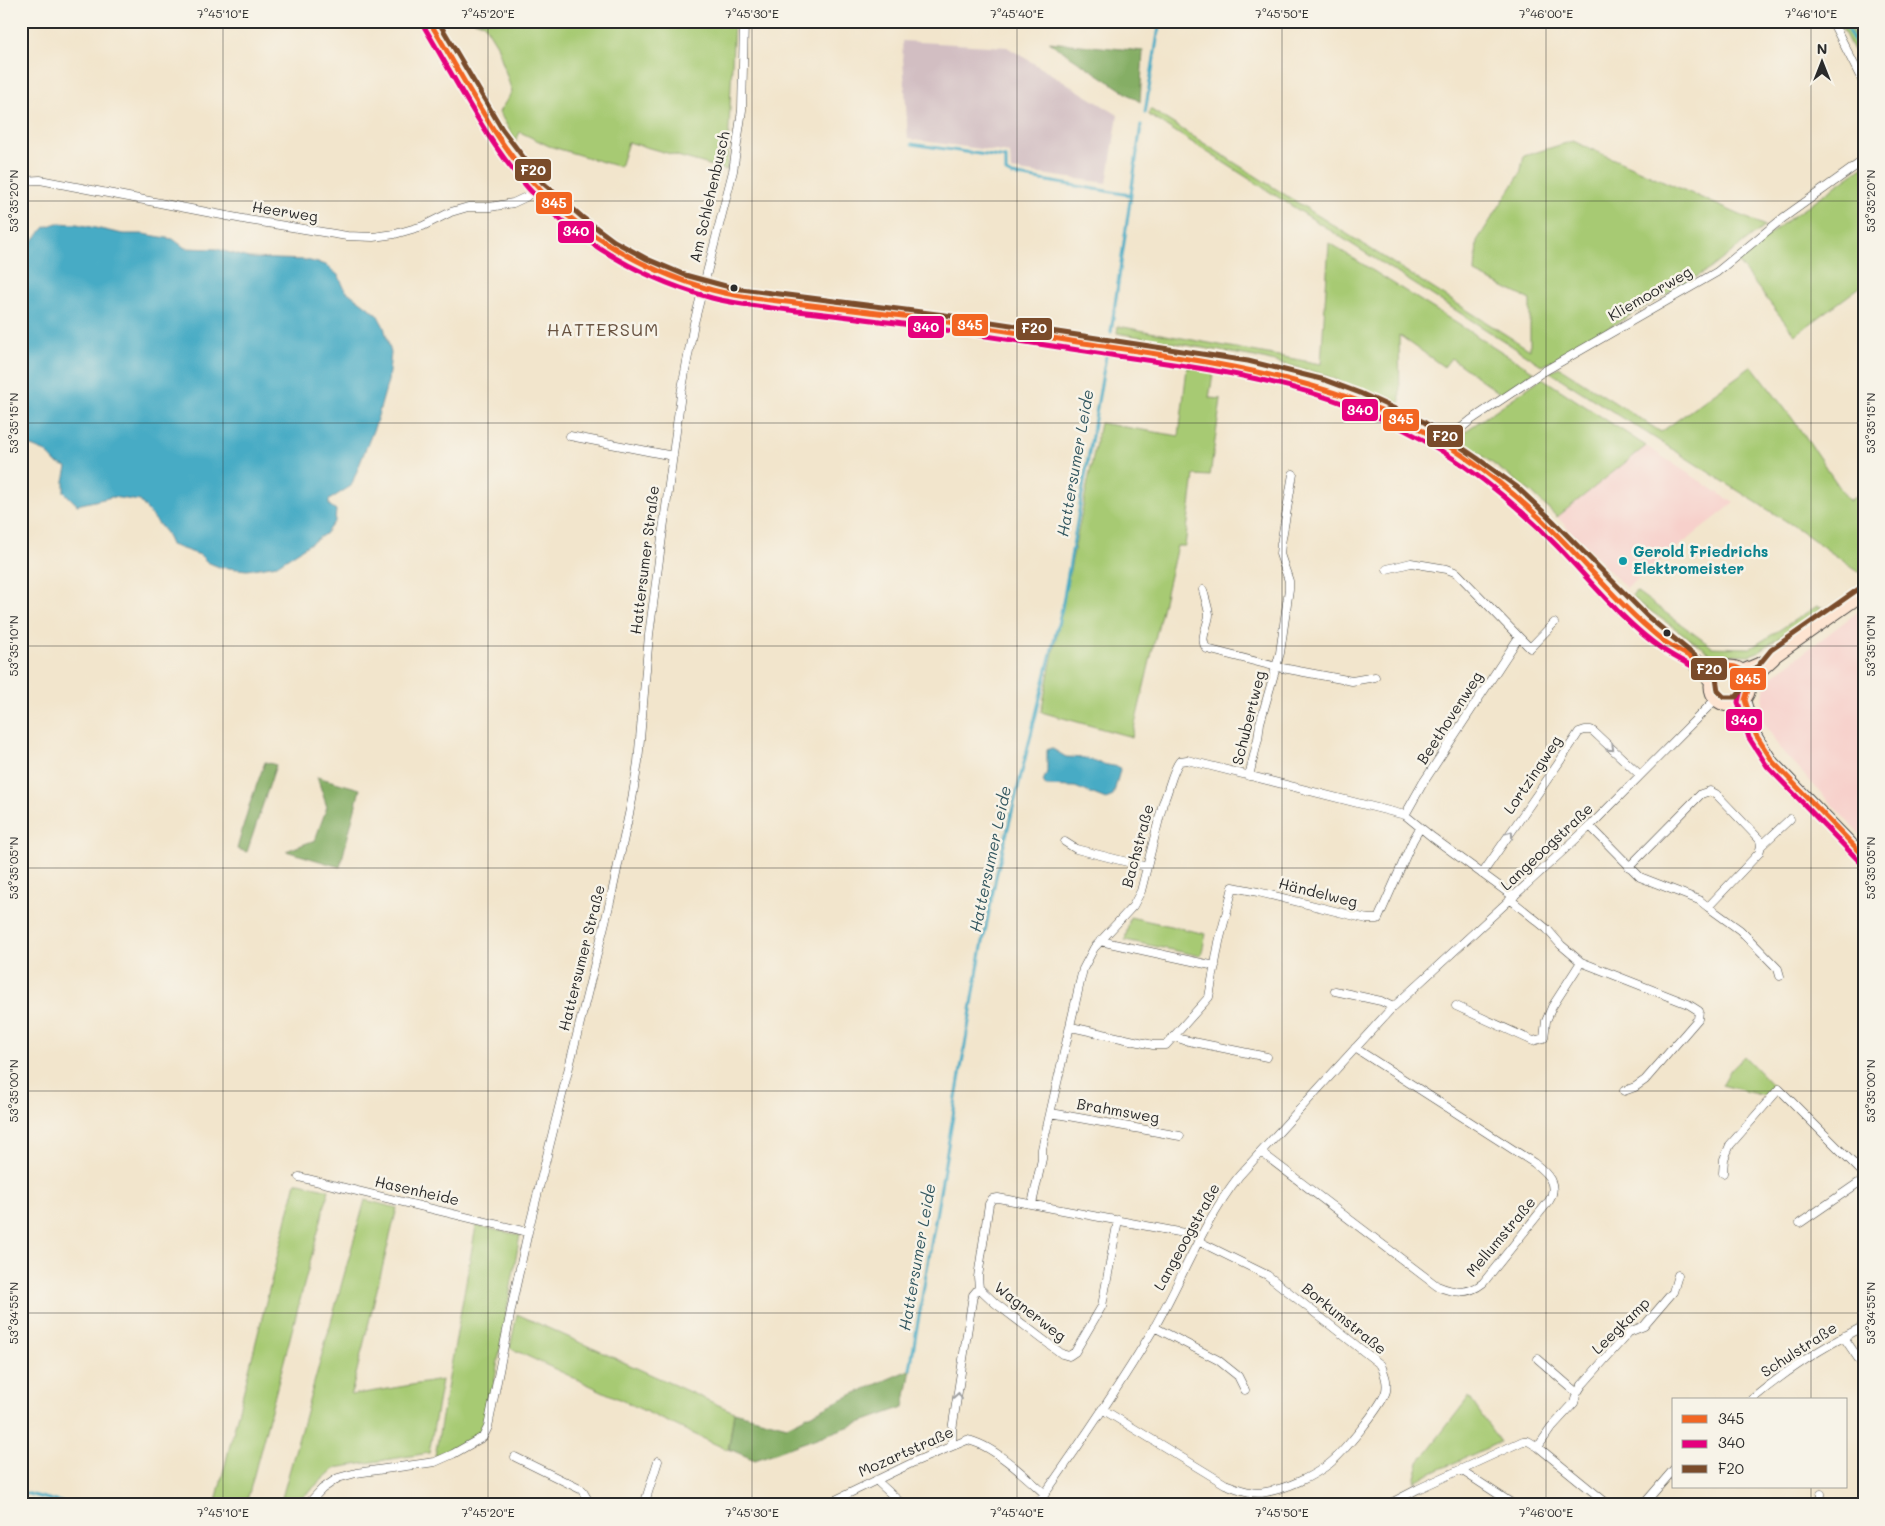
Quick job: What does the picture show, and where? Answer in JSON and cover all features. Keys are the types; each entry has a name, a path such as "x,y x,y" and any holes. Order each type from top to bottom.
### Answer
{"main road":[{"path":"429,21 496,133 537,187 577,223 610,247 652,269 703,288 750,298 944,322 1247,368 1323,387 1395,416 1443,443 1512,493 1547,525 1662,640 1682,653 1717,669"},
{"path":"1743,670 1776,656 1864,594"},
{"path":"1682,653 1710,681"},
{"path":"1750,681 1763,671 1776,656"},
{"path":"1730,665 1743,670 1750,681 1750,688 1745,700 1733,706 1726,706 1715,700 1711,694 1710,681 1717,669 1730,665"}],"street":[{"name":"Am Schlehenbusch","path":"703,288 733,171 742,110 744,21"},
{"path":"1832,21 1864,84"},
{"name":"Kliemoorweg","path":"1443,443 1470,420 1541,373 1717,272 1783,218 1864,160"},
{"name":"Heerweg","path":"21,181 40,180 248,220 347,236 373,237 395,234 423,226 451,212 468,207 490,207 513,203 526,197 537,187"},
{"name":"Hattersumer Straße","path":"307,1505 322,1489 338,1478 356,1473 435,1462 453,1454 483,1437 492,1416 514,1295 528,1232 610,902 632,800 638,762 649,635 681,394 694,323 703,288"},
{"path":"570,436 673,456"},
{"name":"Schubertweg","path":"1249,776 1260,723 1277,667 1289,589 1289,581 1280,554 1293,474"},
{"path":"1387,569 1411,563 1447,569 1458,573 1530,648 1554,623"},
{"name":"Schubertweg","path":"1203,590 1209,614 1203,640 1206,649 1277,667 1352,682 1375,677"},
{"name":"Beethovenweg","path":"1405,814 1423,783 1519,637"},
{"name":"Langeoogstraße","path":"1037,1505 1070,1460 1154,1326 1199,1238 1226,1193 1393,1007 1513,899 1590,826 1715,700"},
{"path":"1745,700 1756,735"},
{"path":"1733,706 1774,762 1864,856"},
{"name":"Lortzingweg","path":"1482,874 1578,732 1585,730 1594,732 1640,775"},
{"name":"Bachstraße","path":"1032,1204 1061,1061 1071,1028 1083,969 1094,948 1133,906 1141,891 1163,803 1176,765 1180,761 1187,760 1405,814 1420,828 1513,899 1581,962"},
{"path":"1629,867 1701,794 1710,791 1716,794 1760,840 1761,846 1759,853 1708,907"},
{"path":"1761,846 1790,819"},
{"path":"1590,826 1640,877 1699,900 1740,930 1778,969 1780,976"},
{"name":"Händelweg","path":"1175,1037 1209,997 1233,887 1367,919 1378,919 1420,828"},
{"path":"1065,842 1076,849 1147,867"},
{"path":"1100,941 1215,966"},
{"path":"1456,1006 1533,1041 1544,1038 1546,1021 1552,1007 1581,962 1688,1004 1699,1011 1698,1019 1645,1080 1635,1087 1624,1091"},
{"path":"1335,991 1381,1001 1393,1007"},
{"path":"1071,1028 1161,1046 1166,1045 1175,1037 1266,1057"},
{"name":"Mellumstraße","path":"1261,1152 1438,1286 1452,1292 1465,1292 1475,1289 1483,1282 1549,1201 1553,1191 1548,1173 1355,1048"},
{"path":"1723,1173 1724,1159 1730,1146 1779,1089 1864,1174"},
{"name":"Brahmsweg","path":"1051,1113 1180,1136"},
{"name":"Hasenheide","path":"299,1177 528,1232"},
{"path":"1800,1224 1864,1179"},
{"name":"Wagnerweg","path":"1032,1204 998,1198 992,1199 987,1213 978,1277 979,1288 994,1303 1062,1354 1069,1356 1075,1352 1102,1306 1118,1220"},
{"path":"1032,1204 1199,1238"},
{"name":"Borkumstraße","path":"1102,1408 1226,1484 1245,1492 1266,1492 1292,1484 1317,1472 1330,1463 1338,1456 1382,1402 1386,1389 1386,1376 1381,1365 1267,1275 1199,1238"},
{"name":"Leegkamp","path":"1538,1448 1550,1428 1574,1403 1582,1385 1629,1332 1644,1326 1673,1292 1678,1275"},
{"name":"Wagnerweg","path":"952,1445 952,1430 968,1323 974,1294 979,1288"},
{"path":"1154,1326 1218,1360 1238,1376 1244,1390"},
{"name":"Schulstraße","path":"1754,1398 1787,1371 1843,1336 1864,1326"},
{"path":"1843,1336 1864,1366"},
{"path":"1538,1359 1577,1394"},
{"name":"Mozartstraße","path":"825,1505 952,1445 967,1440 976,1441 983,1445 1019,1471 1045,1494"},
{"path":"1387,1505 1523,1440 1538,1448 1609,1505"},
{"path":"515,1457 582,1490 585,1503 605,1505"},
{"path":"644,1505 658,1461"},
{"path":"1461,1470 1513,1504"},
{"path":"1643,1505 1672,1471"},
{"path":"876,1480 903,1505"},
{"path":"1820,1505 1821,1494"}],"shaded area":[{"path":"902,41 1007,47 1118,115 1107,183 1011,170 1010,153 908,139"},
{"path":"1646,446 1734,503 1626,588 1557,517"},
{"path":"1864,607 1864,839 1780,749 1762,718 1764,690 1769,679"}],"green space":[{"path":"474,21 734,21 727,170 628,142 620,167 549,146 520,132 516,141 499,112 512,92 497,45 484,24"},
{"path":"1838,21 1847,21 1864,53 1864,71"},
{"path":"1049,42 1143,51 1140,102"},
{"path":"1150,109 1530,350 1530,300 1475,273 1477,241 1520,174 1524,156 1573,141 1765,226 1710,269 1543,366 1149,115"},
{"path":"1864,166 1864,284 1795,335 1737,261 1785,222"},
{"path":"1329,243 1534,372 1501,394 1451,358 1444,367 1399,335 1400,405 1319,373 1255,357 1117,333 1118,326 1321,364"},
{"path":"1752,366 1792,418 1849,501 1864,491 1864,576 1797,528 1550,372 1559,367 1661,432"},
{"path":"1187,368 1214,369 1209,398 1221,399 1210,476 1194,475 1185,546 1177,546 1132,737 1041,712 1100,423 1179,436"},
{"path":"1542,378 1646,446 1557,517 1531,492 1457,437"},
{"path":"1636,591 1712,647 1751,648 1817,606 1823,607 1758,652 1750,655 1712,654 1639,603 1632,595"},
{"path":"265,762 276,765 247,852 237,849 249,806"},
{"path":"317,777 360,789 340,867 286,851 315,840 327,807"},
{"path":"1130,917 1206,934 1201,956 1125,940"},
{"path":"1744,1056 1772,1085 1765,1096 1722,1085 1731,1069"},
{"path":"296,1182 329,1190 246,1505 215,1505"},
{"path":"365,1200 397,1208 351,1395 442,1380 429,1453 335,1468 294,1505 280,1505"},
{"path":"476,1226 520,1235 489,1413 485,1425 469,1441 435,1456"},
{"path":"517,1314 734,1412 728,1450 510,1348"},
{"path":"911,1369 904,1407 755,1460 729,1449 734,1412 787,1426"},
{"path":"1469,1397 1500,1442 1414,1481 1419,1462"}],"water":[{"path":"57,223 77,224 123,234 143,234 173,239 185,248 217,249 249,258 306,260 326,265 339,276 345,290 377,314 384,327 391,353 388,381 376,423 351,486 329,500 329,505 336,510 335,521 325,534 277,565 247,570 219,567 207,562 200,555 171,545 166,533 140,501 112,497 77,505 64,492 67,467 56,463 46,452 21,442 21,253 45,227"},
{"path":"1051,748 1066,757 1085,758 1119,767 1120,770 1113,796 1106,799 1075,787 1046,786 1043,781 1047,772 1047,750"}],"waterway":[{"name":"Hattersumer Leide","path":"1145,113 1160,21"},
{"path":"1843,21 1864,61"},
{"name":"Hattersumer Leide","path":"1111,332 1141,125"},
{"path":"912,144 1006,158 1006,172 1012,175 1130,195"},
{"name":"Hattersumer Leide","path":"910,1369 980,957 996,877 1062,608 1106,356"},
{"path":"21,1492 72,1505"}],"transit line":[{"name":"345","path":"429,21 488,122 504,146 541,191 562,211 596,237 632,258 671,276 712,290 746,297 961,324 1233,367 1323,389 1382,410 1409,423 1462,455 1512,493 1570,548 1621,602 1661,639 1688,656 1716,669 1732,666 1745,672 1750,684 1745,700 1756,735 1773,762 1864,856"},
{"name":"F20","path":"438,21 502,129 542,182 582,217 614,241 647,259 685,275 733,288 945,315 1248,361 1325,380 1360,393 1424,422 1517,487 1647,616 1706,665 1716,677 1718,691 1724,697 1736,697 1741,691 1744,677 1758,666 1771,650 1860,588"},
{"name":"340","path":"423,25 482,125 515,173 534,195 555,215 590,242 629,265 669,284 712,298 743,304 896,323 1234,374 1294,388 1353,407 1382,419 1437,448 1463,465 1512,503 1647,638 1667,652 1706,673 1717,676 1730,674 1739,677 1742,685 1738,702 1749,738 1767,766 1859,861"}],"place":[{"name":"Gerold Friedrichs Elektromeister","path":"1623,561"}],"district":[{"name":"HATTERSUM","path":"603,330"}]}
